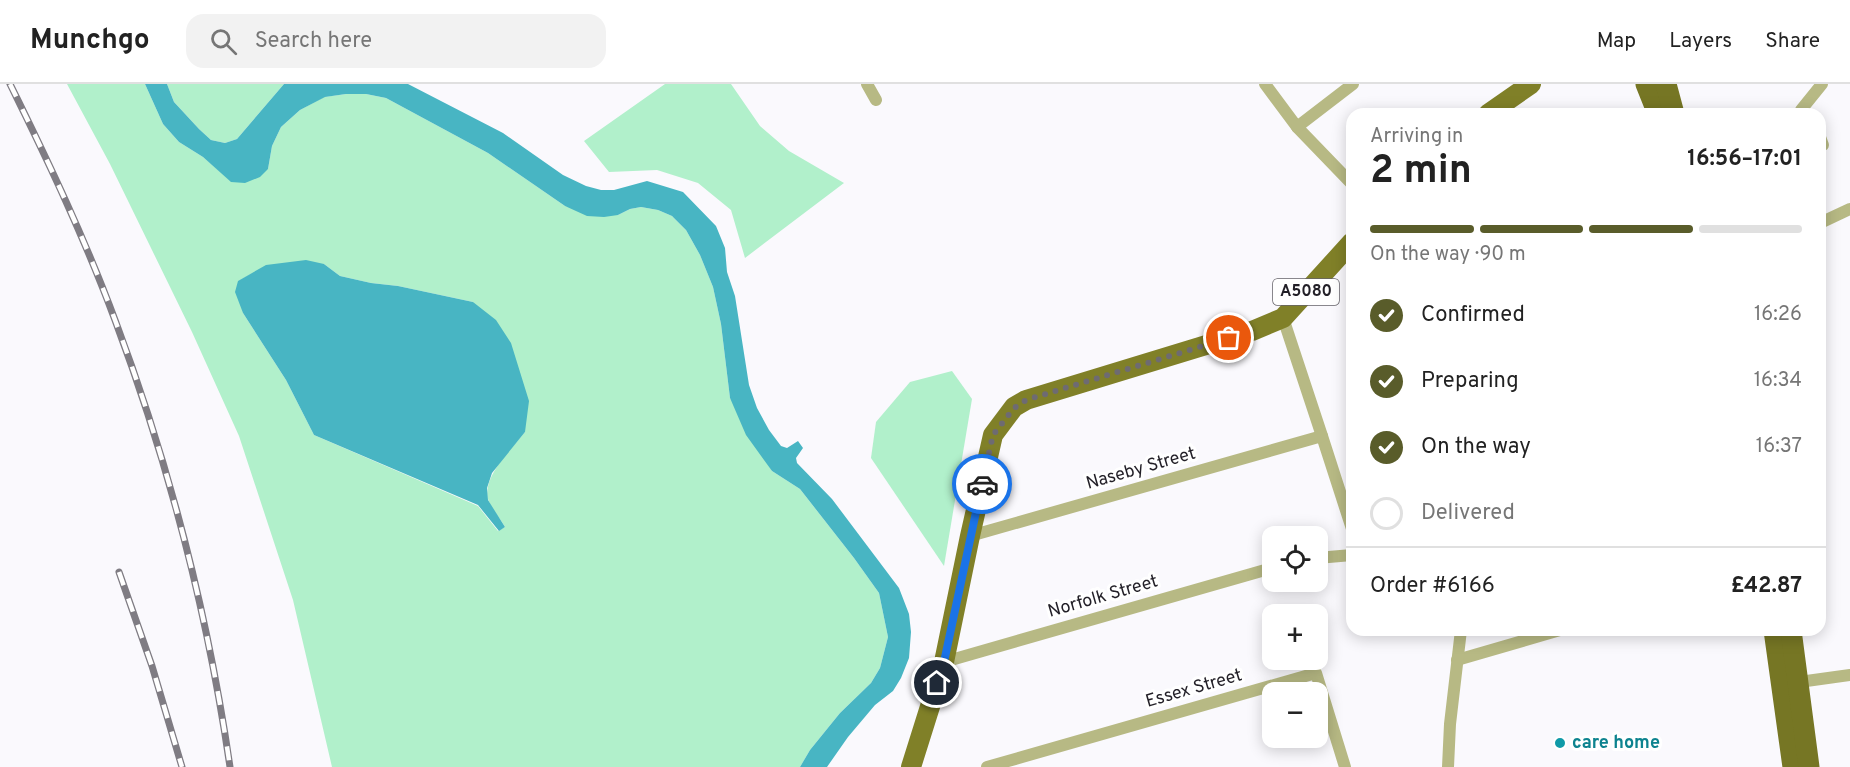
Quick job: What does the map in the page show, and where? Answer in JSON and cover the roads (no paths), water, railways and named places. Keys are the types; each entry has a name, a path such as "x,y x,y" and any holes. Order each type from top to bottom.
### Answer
{"highway":[{"path":"1646,84 1656,108"},
{"path":"1666,84 1672,108"},
{"path":"1776,636 1790,684 1809,767"},
{"path":"1791,636 1790,684 1785,708 1793,767"}],"main road":[{"path":"1497,108 1531,84"},
{"name":"A5080","path":"911,767 944,662 969,536 993,435 1014,408 1026,400 1252,331 1283,318 1346,249"}],"street":[{"path":"867,84 876,100"},
{"path":"1265,84 1297,127 1346,177"},
{"path":"1297,127 1353,84"},
{"path":"1806,108 1822,84"},
{"path":"1826,220 1850,209"},
{"path":"1283,318 1346,510"},
{"name":"Naseby Street","path":"969,536 1323,436"},
{"path":"1328,557 1346,556"},
{"name":"Norfolk Street","path":"944,662 1262,571"},
{"path":"1448,767 1450,724 1460,636"},
{"path":"1458,660 1540,636"},
{"name":"Essex Street","path":"987,767 1316,673 1345,767"},
{"path":"1790,684 1850,675"}],"water":[{"path":"145,84 167,84 174,102 199,129 211,140 225,143 237,139 284,84 408,84 503,133 563,175 586,186 601,190 614,190 647,181 683,192 716,226 725,248 727,272 735,296 749,385 757,408 781,446 787,448 798,441 803,448 796,458 797,463 832,499 899,588 909,614 911,632 909,658 901,678 893,691 875,705 848,737 827,767 800,767 810,750 840,713 871,683 880,668 888,637 879,593 800,489 772,471 746,435 730,398 721,324 713,287 700,255 686,230 672,216 658,210 641,207 618,215 587,216 565,206 488,153 386,98 366,94 325,97 300,110 281,127 272,146 268,169 260,177 245,183 231,182 203,157 179,142 163,124"},
{"path":"306,260 324,264 340,276 473,302 496,320 511,343 529,401 525,432 492,473 487,488 488,500 505,527 499,531 478,505 314,435 286,380 243,313 235,292 238,281 266,265"}],"railway":[{"path":"10,84 79,230 115,320 153,429 185,541 198,597 230,767"},
{"path":"119,572 152,666 182,767"}],"place":[{"name":"care home","path":"1560,743"}]}
